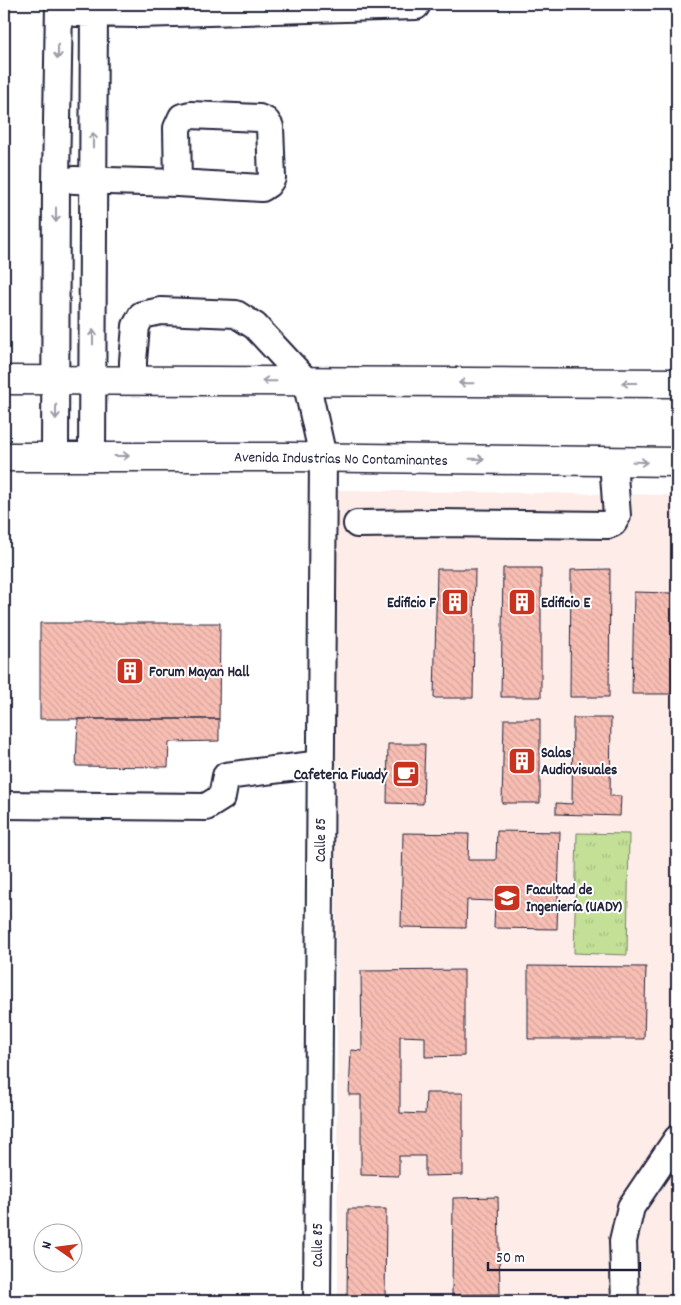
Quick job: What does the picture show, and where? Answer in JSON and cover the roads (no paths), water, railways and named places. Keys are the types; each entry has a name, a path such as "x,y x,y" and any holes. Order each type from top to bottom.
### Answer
{"main road":[{"path":"4,380 677,383"},
{"name":"Avenida Industrias No Contaminantes","path":"4,457 323,457 677,462"}],"street":[{"path":"55,456 59,9 94,8 138,14 416,6"},
{"path":"92,456 94,8"},
{"path":"56,180 178,182"},
{"path":"133,380 132,361 136,326 142,315 161,311 236,314 255,326 306,381"},
{"name":"Calle 85","path":"306,381 323,457 317,1301"},
{"path":"357,524 613,524 617,516 613,461"},
{"path":"4,805 206,807 222,797 226,776 321,764"},
{"path":"625,1301 623,1241 631,1207 677,1139"}],"place":[{"name":"Edificio F","path":"455,602"},
{"name":"Edificio E","path":"522,602"},
{"name":"Forum Mayan Hall","path":"130,671"},
{"name":"Salas Audiovisuales","path":"522,761"},
{"name":"Cafeteria Fiuady","path":"406,774"},
{"name":"Facultad de Ingeniería (UADY)","path":"507,898"}]}
